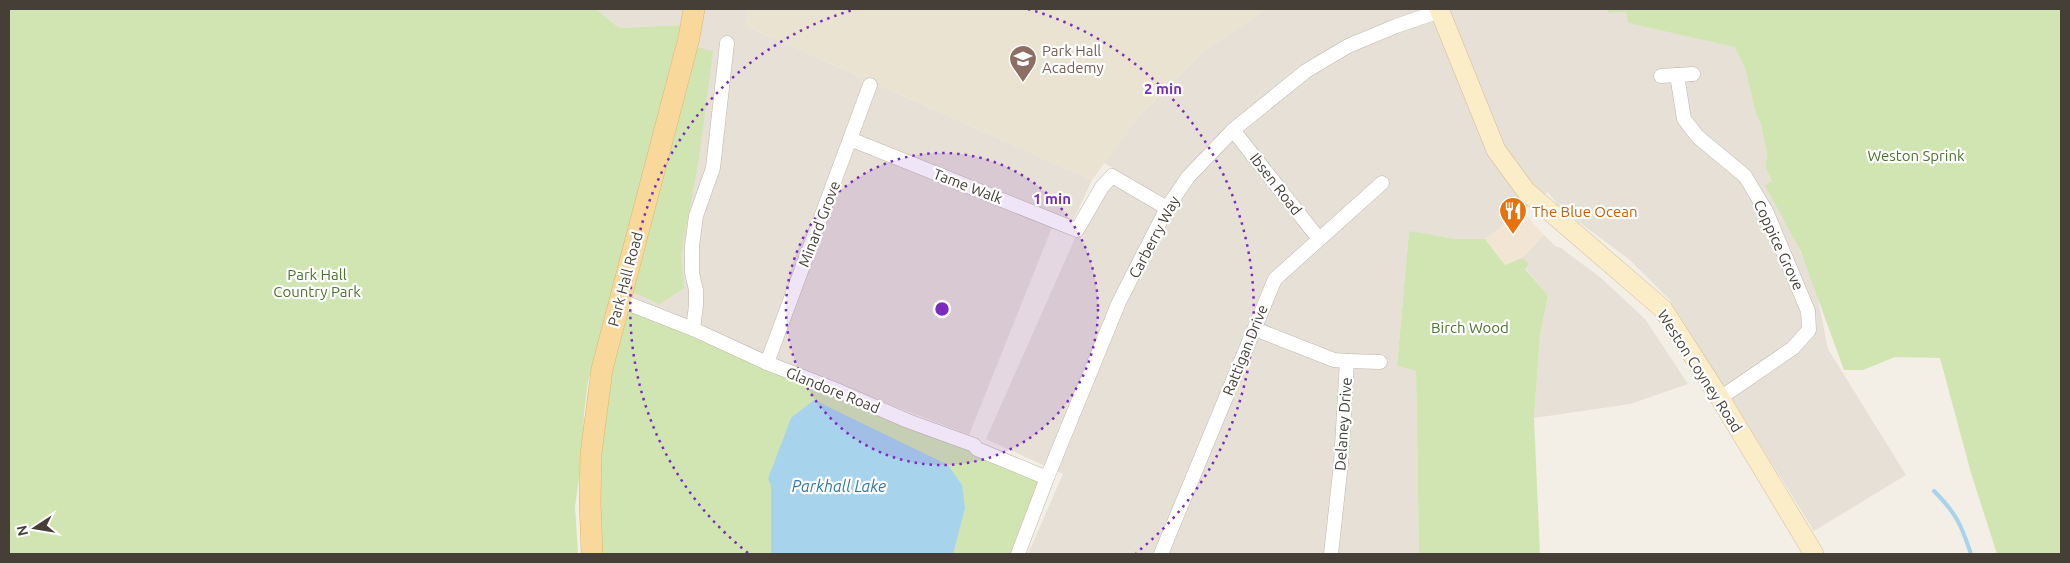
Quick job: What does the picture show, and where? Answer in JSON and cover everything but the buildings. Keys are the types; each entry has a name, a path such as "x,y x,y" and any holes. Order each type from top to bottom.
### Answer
{"main road":[{"name":"Park Hall Road","path":"592,554 591,454 602,369 689,38 694,9"}],"street":[{"name":"Carberry Way","path":"1023,553 1047,478 1119,302 1167,208 1188,177 1233,130 1306,71 1348,46 1440,10"},
{"name":"Weston Coyney Road","path":"1440,10 1496,150 1526,191 1663,309 1720,398 1814,554"},
{"path":"693,329 696,290 692,273 692,246 696,216 713,168 727,43"},
{"path":"1661,76 1693,74"},
{"name":"Coppice Grove","path":"1677,75 1684,118 1698,137 1745,176 1766,211 1808,311 1809,330 1793,348 1720,398"},
{"name":"Minard Grove","path":"766,363 870,85"},
{"name":"Ibsen Road","path":"1233,130 1319,239"},
{"name":"Tame Walk","path":"850,139 1077,230 1102,187 1112,176 1167,208"},
{"name":"Rattigan Drive","path":"1161,554 1275,279 1382,183"},
{"name":"Glandore Road","path":"619,300 693,329 766,363 834,389 908,421 974,445 977,449 1047,478"},
{"name":"Delaney Drive","path":"1255,329 1334,360 1347,361 1341,463 1331,554"},
{"path":"1347,361 1380,362"}],"shaded area":[{"path":"596,9 748,9 746,26 1092,180 1073,221 1057,215 969,435 619,300 681,25 619,28"},
{"name":"Park Hall Academy","path":"748,9 1266,9 1204,51 1140,115 1092,180 746,26"},
{"path":"1266,9 1607,9 1608,13 1626,12 1628,23 1735,46 1745,68 1756,113 1761,124 1767,154 1765,167 1772,181 1766,185 1788,225 1815,284 1828,349 1906,475 1814,531 1670,300 1630,260 1560,208 1548,192 1485,239 1455,239 1409,232 1397,366 1416,371 1419,554 1028,554 1063,474 986,439 1080,227 1109,177 1157,207 1163,197 1104,163 1140,115 1204,51"},
{"path":"1522,211 1544,235 1522,258 1505,265 1485,239"},
{"path":"1544,235 1555,246 1561,248 1601,278 1645,319 1688,384 1630,404 1534,418 1540,336 1548,295 1525,268 1522,258"}],"green space":[{"name":"Park Hall Country Park","path":"9,9 596,9 619,28 681,25 620,266 588,382 584,413 583,453 575,506 578,554 9,554"},
{"name":"Weston Sprink","path":"1607,9 2061,9 2061,554 1997,554 1971,473 1940,358 1895,357 1863,370 1844,370 1801,252 1765,185 1772,181 1765,167 1767,154 1761,124 1756,114 1745,68 1735,47 1628,23 1626,12 1608,13"},
{"path":"695,47 713,51 699,158 681,256 684,288 659,304 633,292"},
{"name":"Birch Wood","path":"1409,231 1455,239 1485,239 1505,265 1522,258 1529,264 1525,269 1548,295 1540,336 1534,418 1540,554 1419,554 1416,371 1397,366"},
{"path":"619,300 1047,478 1013,554 592,554 590,501"}],"water":[{"name":"Parkhall Lake","path":"814,400 948,465 962,485 965,508 953,554 771,554 771,485 768,479 791,418"}],"waterway":[{"path":"1934,491 1957,519 1971,554"}],"place":[{"name":"Park Hall Academy","path":"1023,83"},
{"name":"The Blue Ocean","path":"1513,235"}]}
